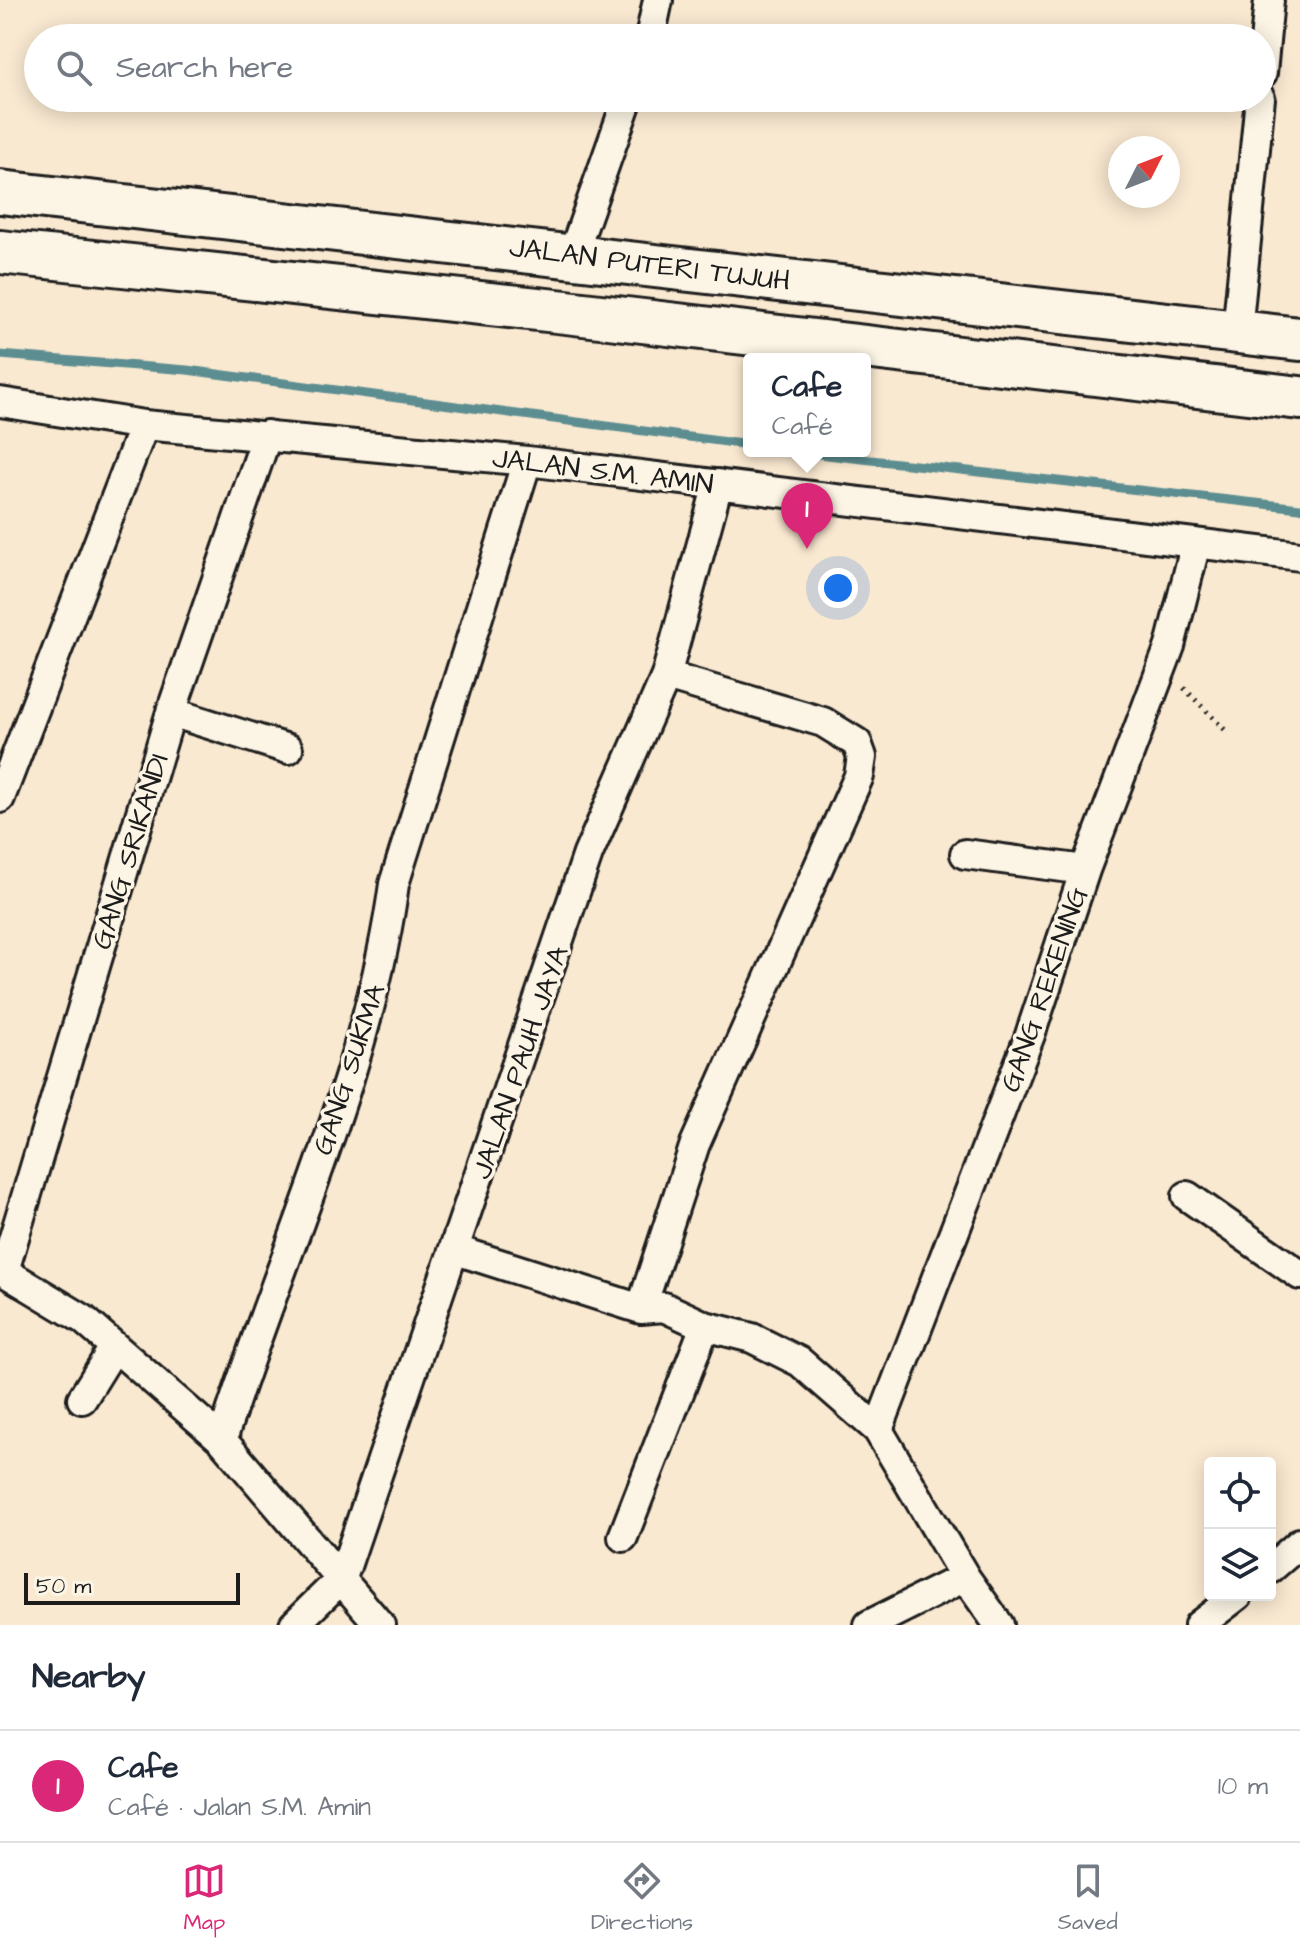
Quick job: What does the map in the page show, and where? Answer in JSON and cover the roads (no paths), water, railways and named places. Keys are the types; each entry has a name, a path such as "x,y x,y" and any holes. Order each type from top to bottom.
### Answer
{"highway":[{"name":"JALAN PUTERI TUJUH","path":"0,192 573,254 1300,339"},
{"name":"JALAN PUTERI TUJUH","path":"0,252 566,312 1300,398"}],"street":[{"path":"653,24 658,0"},
{"path":"1267,24 1269,0"},
{"path":"573,254 623,112"},
{"path":"1237,332 1259,112"},
{"name":"JALAN S.M. AMIN","path":"0,402 144,425 527,461 1300,556"},
{"path":"0,798 144,425"},
{"name":"GANG SRIKANDI","path":"2,1270 171,712 267,435"},
{"name":"GANG SUKMA","path":"222,1440 251,1347 347,1084 385,949 394,884 527,461"},
{"name":"JALAN PAUH JAYA","path":"294,1625 342,1578 456,1250 588,854 666,676 718,484"},
{"name":"GANG REKENING","path":"878,1430 1030,1035 1085,870 1170,646 1196,543"},
{"path":"641,1309 695,1144 859,776 862,757 857,743 823,722 666,676"},
{"path":"171,712 288,749"},
{"path":"965,854 1085,870"},
{"path":"1187,1196 1300,1275"},
{"path":"456,1250 641,1309 664,1307 705,1326 752,1338 800,1362 878,1430 965,1577 999,1625"},
{"path":"2,1270 83,1319 113,1349 222,1440 380,1625"},
{"path":"623,1537 705,1326"},
{"path":"82,1399 113,1349"},
{"path":"1276,1564 1300,1543"},
{"path":"869,1625 965,1577"},
{"path":"1199,1625 1230,1601"}],"waterway":[{"path":"0,355 187,370 743,444"},
{"path":"845,457 1300,508"}],"place":[{"name":"Cafe","path":"807,549"}]}
